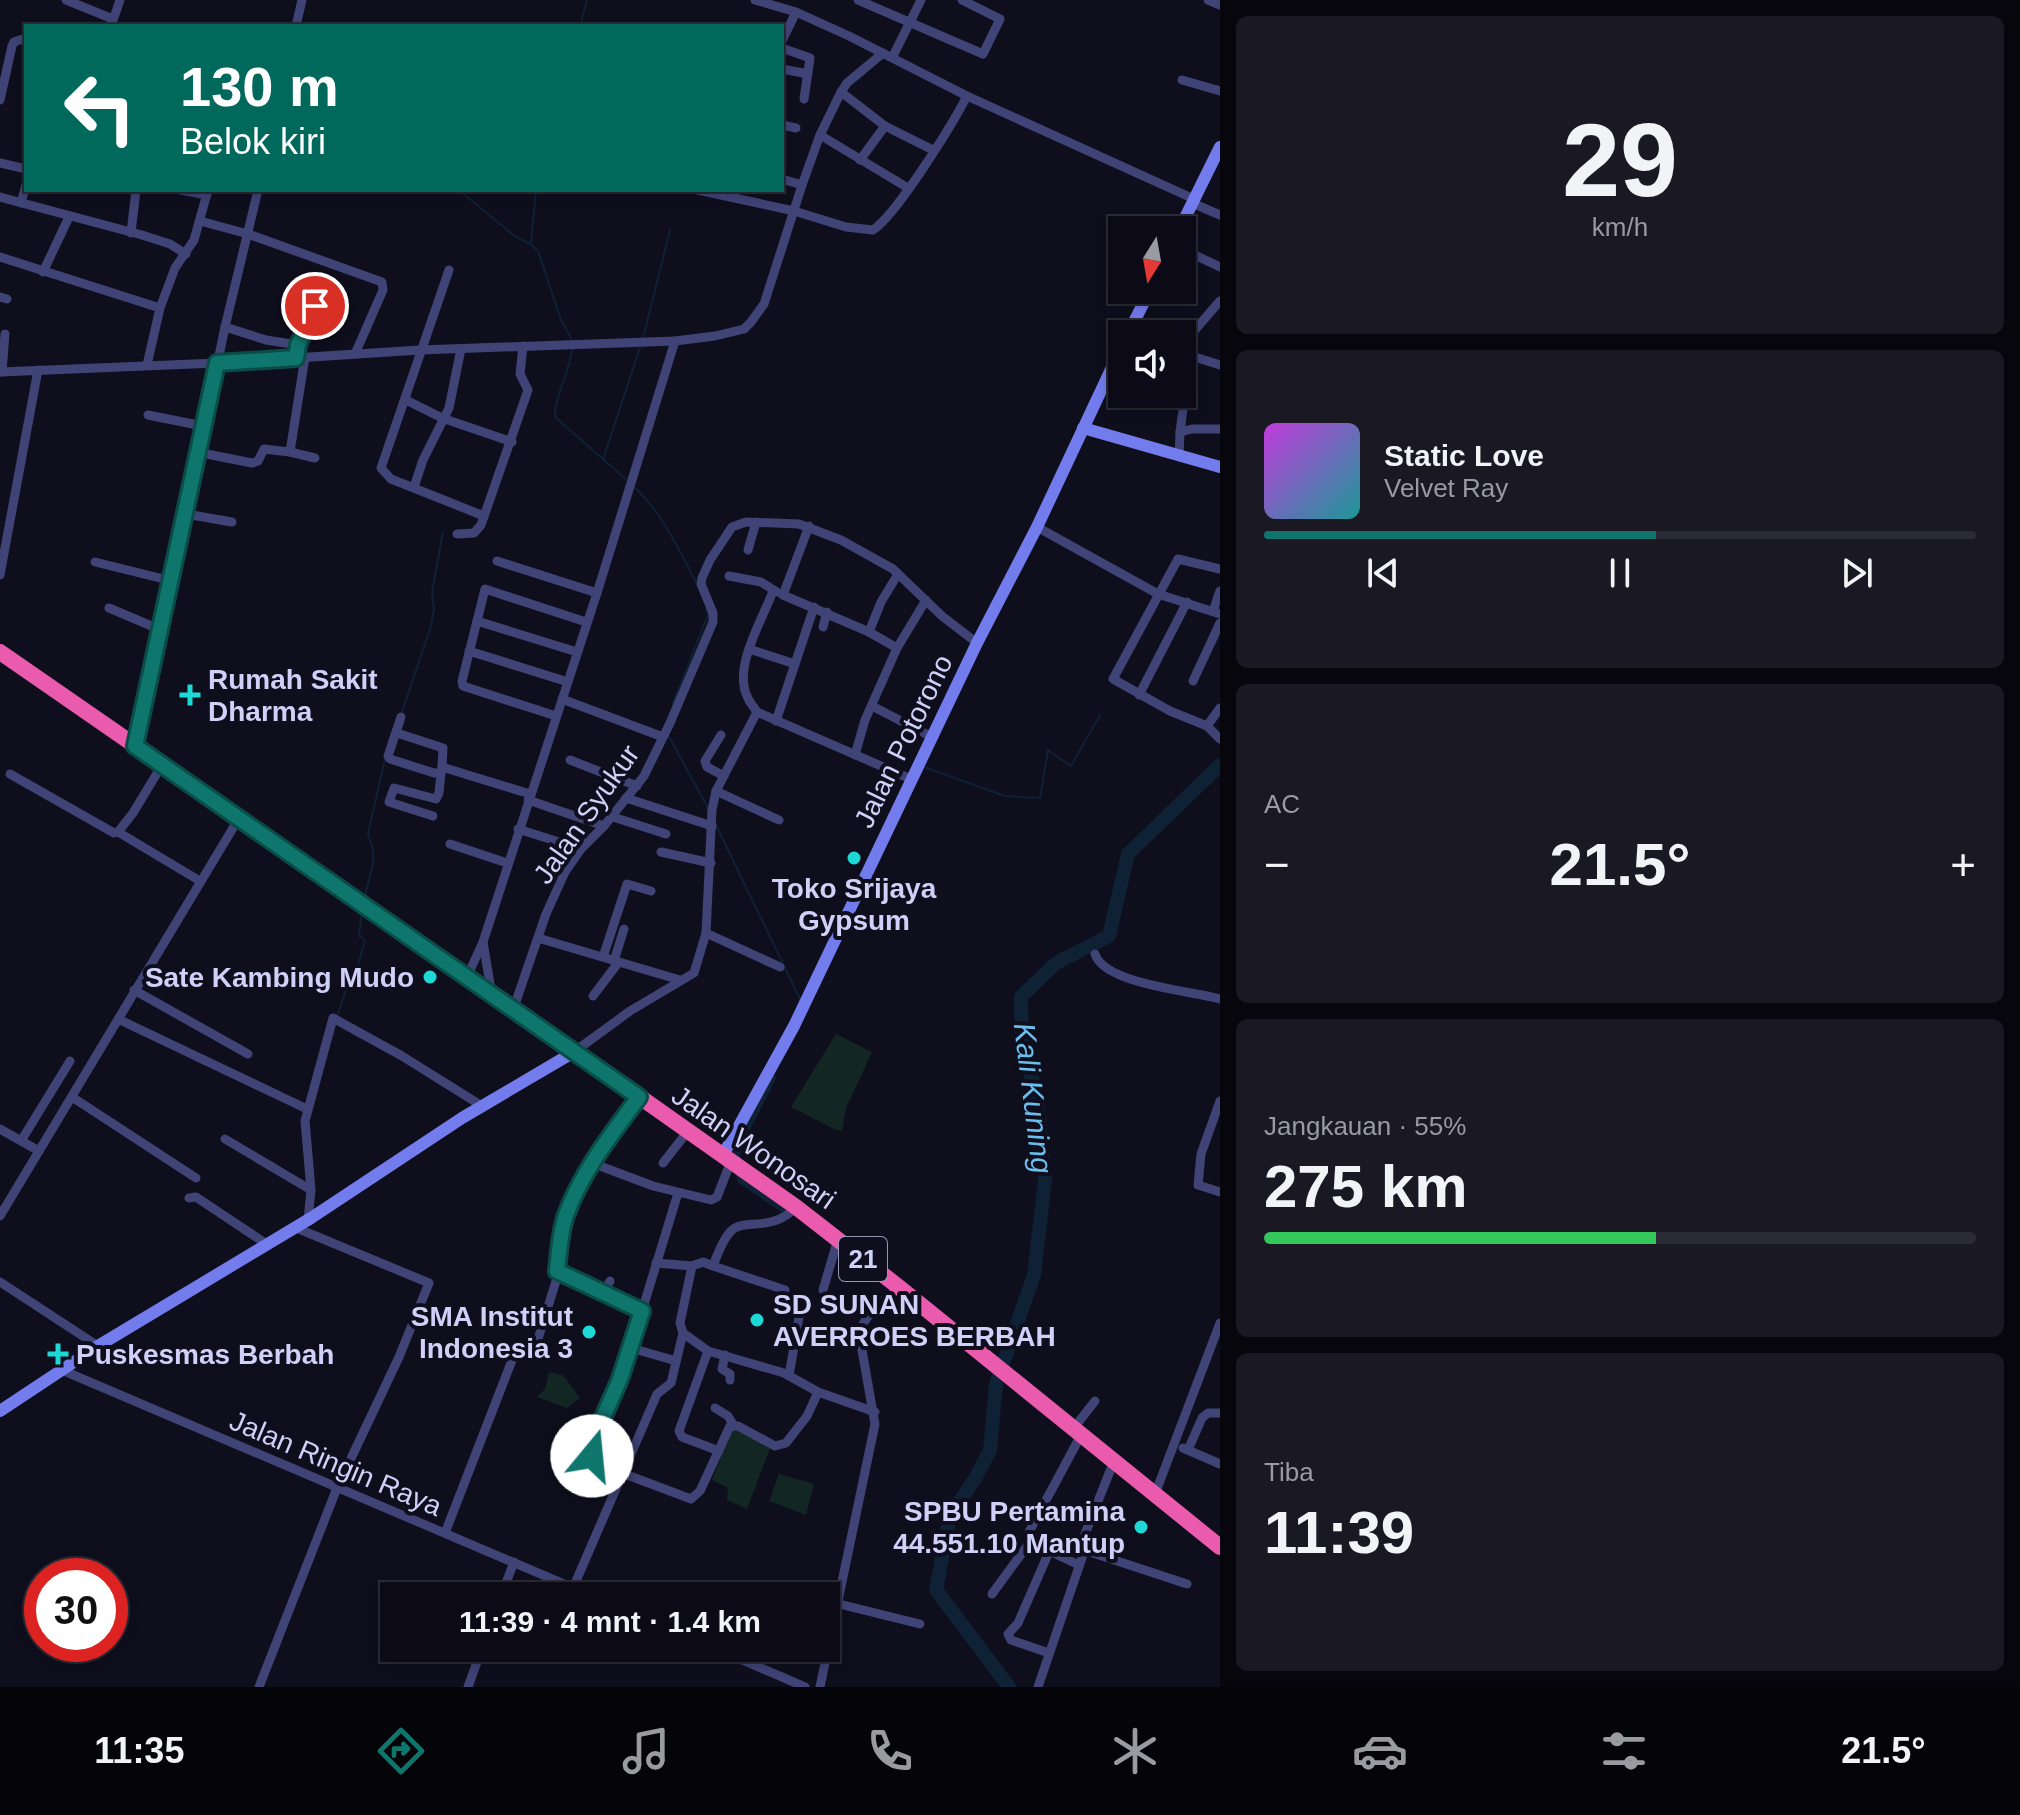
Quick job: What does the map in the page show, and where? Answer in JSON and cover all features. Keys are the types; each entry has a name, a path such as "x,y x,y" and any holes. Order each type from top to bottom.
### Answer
{"highway":[{"name":"Jalan Wonosari","path":"0,652 796,1207 838,1239 894,1292 980,1353 1220,1547"}],"street":[{"path":"69,0 112,22 120,0"},
{"path":"296,24 302,0"},
{"path":"755,0 796,12 888,54 967,96 1220,215"},
{"path":"858,0 983,54 1000,19 962,0"},
{"path":"1208,0 1220,5"},
{"path":"5,334 1,372 420,350 675,341 744,329 764,304 820,135 841,92 847,83 888,54 917,1"},
{"path":"784,37 796,12"},
{"path":"0,100 12,46 24,39"},
{"path":"784,49 810,58 804,99"},
{"path":"784,69 808,74"},
{"path":"1182,80 1220,91"},
{"path":"841,92 885,126 933,150"},
{"path":"715,192 846,227 873,230 908,188 967,96"},
{"path":"784,125 796,128"},
{"path":"860,160 885,126"},
{"path":"820,135 908,188"},
{"path":"1186,216 1219,149"},
{"path":"0,163 24,169"},
{"path":"784,180 802,185"},
{"path":"21,203 24,192"},
{"path":"131,233 136,192"},
{"path":"147,365 160,308 175,268 194,240 208,192"},
{"path":"135,746 197,452 258,192"},
{"path":"0,197 170,244 186,254"},
{"path":"43,272 69,217"},
{"path":"200,221 248,234 382,282 383,290 355,354"},
{"path":"1196,256 1220,267"},
{"path":"0,257 160,308"},
{"path":"449,270 381,468 391,479 484,516"},
{"path":"1196,329 1220,301"},
{"path":"290,452 300,358 298,345 315,306"},
{"path":"225,327 266,340 298,345"},
{"path":"467,977 483,942 675,341"},
{"path":"457,534 474,533 481,525 512,442 528,390 520,374 523,346"},
{"path":"414,487 449,408 461,349"},
{"path":"1196,357 1220,365"},
{"path":"0,575 38,370"},
{"name":"Jalan Potorono","path":"733,1162 771,1071 1108,375"},
{"path":"406,400 442,418 512,442"},
{"path":"1179,457 1184,408"},
{"path":"148,415 203,426"},
{"path":"1083,428 1220,467"},
{"path":"1180,432 1220,429"},
{"path":"197,452 252,463 258,461 264,449 315,458"},
{"path":"186,514 232,522"},
{"path":"748,550 756,522 809,526 862,551 898,574 977,643"},
{"name":"Jalan Syukur","path":"513,1010 556,890 581,849 613,817 637,786 670,723 713,622 711,605 701,584 703,573 732,527 756,522"},
{"path":"809,526 749,649 744,685 746,695 757,712 911,779"},
{"path":"1037,527 1158,594 1217,613 1220,591"},
{"path":"1220,569 1178,559 1113,679 1139,695 1207,726 1220,739"},
{"path":"497,561 597,593"},
{"path":"95,562 172,581"},
{"path":"869,632 881,602 898,574"},
{"path":"729,576 761,582 778,593 827,612 897,648"},
{"path":"556,716 463,686 485,589 586,622"},
{"path":"855,755 865,720 897,648 926,600"},
{"path":"1139,695 1187,602"},
{"path":"776,721 814,607"},
{"path":"109,608 161,630"},
{"path":"823,627 827,612"},
{"path":"477,621 577,652"},
{"path":"1193,681 1220,623"},
{"path":"749,649 795,664"},
{"path":"469,651 568,682"},
{"path":"562,699 663,736"},
{"path":"872,706 932,737"},
{"path":"1207,726 1220,708"},
{"path":"0,1411 98,1346 308,1220 482,1106 574,1052 630,1011 694,973 706,933 716,791 757,712"},
{"path":"401,717 388,758 442,770 529,797 604,826"},
{"path":"397,733 443,748 436,799 394,788 389,802 433,816"},
{"path":"721,735 705,761 707,767 724,776"},
{"path":"570,760 637,786"},
{"path":"118,832 162,765"},
{"path":"10,774 114,833 118,832 200,881"},
{"path":"716,791 779,820"},
{"path":"626,798 671,815 712,819"},
{"path":"613,817 666,834"},
{"path":"0,1216 239,818"},
{"path":"518,829 581,849"},
{"path":"450,844 507,863"},
{"path":"661,852 711,863"},
{"path":"603,957 627,884 651,891"},
{"path":"593,996 616,962 624,929"},
{"path":"706,933 780,967"},
{"path":"538,938 680,980"},
{"path":"483,942 491,992"},
{"path":"1095,954 1105,969 1140,982 1220,999"},
{"path":"134,990 248,1054"},
{"path":"308,1220 311,1190 305,1121 333,1018 482,1106"},
{"path":"120,1020 307,1109"},
{"path":"21,1141 70,1061"},
{"path":"72,1097 196,1178"},
{"path":"445,1533 516,1350 537,1342 557,1271 565,1217 592,1163 639,1097"},
{"path":"1220,1101 1201,1154 1198,1185 1220,1192"},
{"path":"0,1129 39,1151"},
{"path":"663,1163 688,1131"},
{"path":"225,1139 311,1190"},
{"path":"592,1163 653,1186 714,1200 733,1162"},
{"path":"678,1193 631,1348 592,1456 598,1464 691,1499 700,1491 727,1431 734,1426"},
{"path":"189,1198 196,1197 268,1245"},
{"path":"713,1266 732,1229 741,1225 774,1223 796,1207"},
{"path":"259,1687 338,1488 399,1357 429,1283 294,1227"},
{"path":"823,1290 838,1239"},
{"path":"656,1263 692,1266 703,1262 785,1290"},
{"path":"576,1582 657,1394 671,1383 683,1333 680,1323 692,1266"},
{"path":"557,1271 642,1311"},
{"path":"603,1293 610,1281"},
{"path":"0,1282 98,1346"},
{"path":"840,1599 875,1424 859,1333 861,1325 894,1292"},
{"path":"789,1376 799,1317"},
{"path":"1155,1494 1220,1323"},
{"path":"683,1333 708,1351 789,1376 818,1392 875,1412"},
{"path":"631,1348 676,1361"},
{"path":"708,1351 679,1434 719,1451"},
{"path":"725,1355 722,1369 730,1374 730,1380"},
{"name":"Jalan Ringin Raya","path":"64,1371 559,1582"},
{"path":"715,1408 725,1413 734,1426 775,1446 786,1443 807,1416 818,1392"},
{"path":"992,1594 1030,1542 1029,1532 1095,1401"},
{"path":"1188,1450 1202,1418 1208,1413 1220,1413"},
{"path":"1175,1445 1220,1464"},
{"path":"1038,1687 1085,1549 1082,1539 1114,1461"},
{"path":"1030,1542 1079,1565"},
{"path":"1085,1549 1187,1584"},
{"path":"1049,1552 1018,1623 1008,1634 1011,1640 1049,1653"},
{"path":"506,1582 514,1562"},
{"path":"840,1604 920,1624"},
{"path":"468,1687 477,1662"},
{"path":"747,1662 805,1687"},
{"path":"820,1687 826,1662"}],"green space":[{"path":"836,1034 872,1052 846,1108 842,1131 791,1107"},
{"path":"549,1372 563,1375 580,1398 567,1408 537,1397 545,1389"},
{"path":"732,1428 771,1446 747,1509 727,1500 728,1488 712,1480"},
{"path":"779,1474 814,1484 806,1515 769,1501"}],"waterway":[{"path":"581,24 587,0"},
{"path":"461,192 513,235 538,251 561,320 573,342"},
{"path":"531,242 536,192"},
{"path":"643,338 670,230"},
{"path":"603,460 641,344"},
{"path":"572,349 555,417 629,482"},
{"path":"633,486 661,519 697,584"},
{"path":"402,712 431,626 434,609 432,592 443,532"},
{"path":"673,703 708,615 706,608"},
{"path":"924,767 1005,796 1040,798 1048,750 1071,766 1100,715"},
{"path":"668,735 709,810"},
{"path":"365,896 373,863 368,834 385,759"},
{"name":"Kali Kuning","path":"1009,1687 936,1590 950,1516 990,1450 996,1384 1034,1275 1045,1180 1036,1091 1022,1049 1021,997 1056,963 1109,936 1128,854 1220,765"},
{"path":"715,823 801,1001"},
{"path":"337,1017 351,974 356,973 365,940 359,936 362,911"},
{"path":"772,1078 742,1137 736,1156 741,1180 784,1209"}],"place":[{"name":"Rumah Sakit Dharma","path":"190,695"},
{"name":"Toko Srijaya Gypsum","path":"854,858"},
{"name":"Sate Kambing Mudo","path":"430,977"},
{"name":"SD SUNAN AVERROES BERBAH","path":"757,1320"},
{"name":"SMA Institut Indonesia 3","path":"589,1332"},
{"name":"Puskesmas Berbah","path":"58,1354"},
{"name":"SPBU Pertamina 44.551.10 Mantup","path":"1141,1527"}],"route":[{"path":"315,306 298,345 296,358 217,363 135,746 639,1097 592,1163 573,1198 561,1234 557,1271 642,1311 620,1379 594,1438 592,1456"}]}
